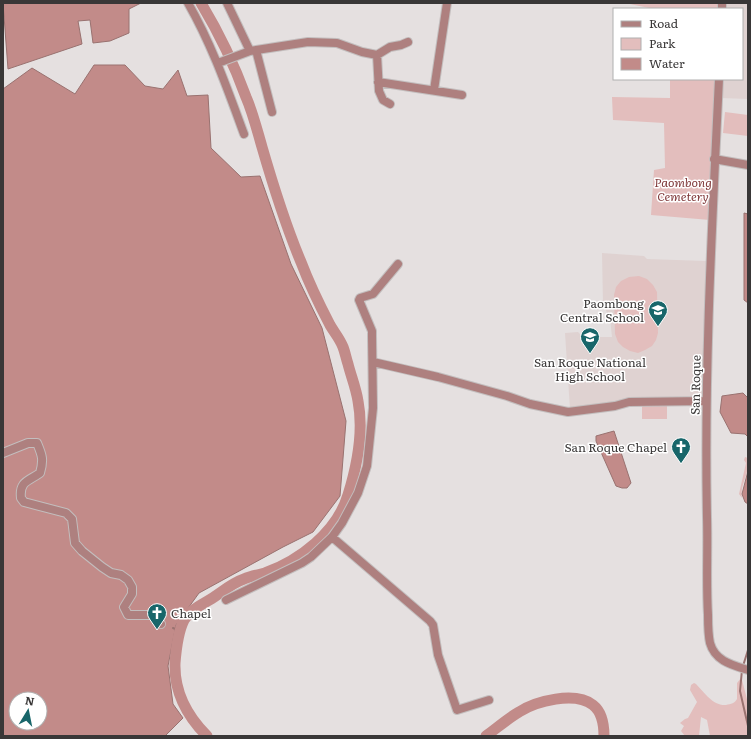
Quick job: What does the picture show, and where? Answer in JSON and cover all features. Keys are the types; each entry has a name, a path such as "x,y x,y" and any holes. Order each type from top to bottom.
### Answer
{"street":[{"path":"188,3 222,62 244,134"},
{"path":"227,3 253,51 272,112"},
{"path":"434,90 447,3"},
{"path":"222,62 253,51 308,42 337,44 377,55 390,47 408,42"},
{"path":"377,55 379,91 383,100 390,104"},
{"name":"San Roque","path":"718,80 706,401 707,604 710,643 716,656 731,665 748,670"},
{"path":"378,82 462,95"},
{"path":"714,159 748,166"},
{"path":"226,600 302,563 311,557 332,537 356,498 367,466 373,408 372,331 359,300 360,298 373,294 398,264"},
{"path":"373,362 508,396 530,404 568,412 615,406 629,402 706,401"},
{"path":"3,453 28,443 37,442 42,455 40,473 23,483 21,488 21,498 24,502 66,513 72,519 75,543 82,551 102,567 111,572 122,575 128,580 132,587 132,594 124,607 128,615 154,616 161,624"},
{"path":"332,537 433,625 438,655 457,710 489,700"}],"shaded area":[{"path":"725,3 748,3 748,99 721,98 722,80 743,80 743,8 725,8"},
{"name":"Paombong Central School","path":"602,253 644,256 647,259 706,261 702,399 631,401 625,398 616,404 570,409 565,333 578,332 582,336 593,335 600,337 612,337 610,318 603,305"}],"green space":[{"path":"625,3 718,3 718,8 649,8"},
{"name":"Paombong Cemetery","path":"670,80 716,80 710,220 651,215 654,170 665,168 664,123 613,120 612,97 670,98"},
{"path":"725,112 748,115 748,136 723,133"},
{"path":"639,276 647,279 657,292 658,333 652,346 638,353 630,351 618,342 615,334 614,295 616,287 621,281 629,277"},
{"path":"642,406 667,406 667,419 642,419"},
{"path":"745,457 748,458 748,466 742,487 742,498 739,494 746,463 744,460"},
{"path":"741,678 748,703 748,736 710,736 707,720 701,717 699,736 685,736 681,731 684,726 680,723 688,718 697,702 690,690 691,685 694,683 696,684 713,701 721,705 726,705 733,703 737,699 737,683"}],"water":[{"path":"3,3 141,3 129,9 129,33 110,41 93,43 90,20 78,21 82,44 8,69"},
{"path":"94,65 125,65 145,86 163,89 178,70 187,96 208,95 211,148 241,177 260,176 291,264 322,328 346,421 340,496 313,532 199,593 176,625 168,666 173,704 183,718 165,736 3,736 3,89 32,68 75,94"},
{"path":"744,213 748,214 748,303 744,300"},
{"path":"743,393 748,398 748,437 745,434 731,433 720,412 722,396"},
{"path":"614,431 631,483 627,488 616,486 596,441 596,436"},
{"path":"748,471 748,504 745,502 742,494"}],"waterway":[{"path":"201,3 226,49 248,103 255,122 270,176 304,270 314,294 343,347 355,387 360,413 359,449 348,495 343,508 326,533 316,543 291,561 265,573 249,577 235,583 189,613 184,620 179,635 176,652 175,674 179,694 183,703 193,720 207,736"},
{"path":"173,628 180,631"},
{"path":"743,666 748,650"},
{"path":"742,670 740,691 748,726"},
{"path":"486,736 526,708 545,701 566,698 585,701 593,705 599,711 602,719 604,736"}],"place":[{"name":"Paombong Central School","path":"658,327"},
{"name":"San Roque National High School","path":"590,354"},
{"name":"San Roque Chapel","path":"681,464"},
{"name":"Chapel","path":"157,630"}]}
